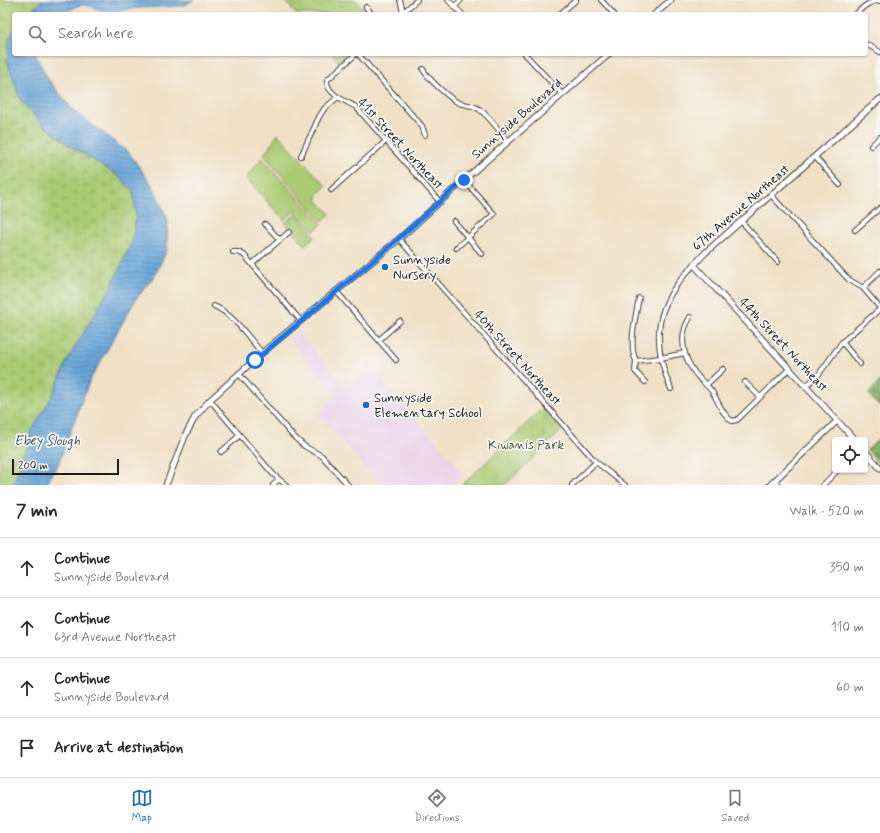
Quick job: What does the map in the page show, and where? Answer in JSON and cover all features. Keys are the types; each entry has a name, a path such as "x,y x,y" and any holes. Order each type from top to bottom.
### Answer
{"street":[{"path":"400,0 402,12"},
{"path":"403,12 417,0"},
{"path":"448,0 460,12"},
{"path":"455,6 462,0"},
{"path":"562,12 576,0"},
{"path":"601,0 612,12"},
{"path":"657,12 671,0"},
{"path":"858,12 865,5 880,1"},
{"path":"366,7 370,12"},
{"path":"868,46 880,52"},
{"name":"41st Street Northeast","path":"355,56 327,80 328,87 338,97 356,107 440,202"},
{"path":"359,56 422,126 425,135"},
{"path":"528,56 562,94"},
{"name":"Sunnyside Boulevard","path":"399,240 508,141 607,56"},
{"path":"423,69 433,82 457,102 472,106 483,112 508,141"},
{"path":"301,156 324,109 338,97"},
{"name":"67th Avenue Northeast","path":"670,389 663,371 658,339 660,319 666,301 676,285 704,253 880,99"},
{"path":"871,146 880,137"},
{"path":"331,190 386,141"},
{"path":"815,157 840,185"},
{"path":"456,248 494,214 464,180"},
{"path":"771,195 848,279 863,288 880,309 842,342 834,351 819,374 806,386"},
{"path":"855,230 880,208"},
{"path":"454,221 482,254"},
{"path":"741,221 778,262"},
{"path":"266,224 280,240"},
{"path":"252,264 289,232"},
{"path":"166,485 185,436 195,418 210,400 262,353 399,240"},
{"name":"40th Street Northeast","path":"399,240 596,462 623,485"},
{"path":"233,252 238,252 244,255 301,321"},
{"name":"44th Street Northeast","path":"694,265 852,437"},
{"path":"863,288 880,271"},
{"path":"336,291 396,360"},
{"path":"638,298 633,341 636,361 635,371 645,382"},
{"path":"214,306 228,314 262,353"},
{"path":"690,317 685,329 684,341 687,362 713,392 718,405 727,418 732,421 736,420 790,368"},
{"path":"379,340 400,321"},
{"path":"842,342 860,364"},
{"path":"636,361 685,353"},
{"path":"706,385 723,369"},
{"path":"239,374 293,436 304,446 322,456 348,485"},
{"path":"745,382 760,397"},
{"path":"210,400 279,479 286,485"},
{"path":"770,485 837,421"},
{"path":"221,452 240,435"},
{"path":"868,454 880,468"},
{"path":"572,485 596,462"},
{"path":"823,485 835,473"},
{"path":"273,485 279,479"},
{"path":"775,480 779,485"}],"shaded area":[{"name":"Sunnyside Elementary School","path":"298,332 346,387 370,365 464,474 452,485 381,485 318,414 337,395 289,339"}],"green space":[{"path":"0,0 43,0 28,12 12,12 12,33 9,38 20,100 42,124 72,147 117,175 133,190 136,217 132,242 112,285 68,359 13,485 0,485"},
{"path":"284,0 356,0 366,12 294,12"},
{"path":"334,56 348,56 340,63"},
{"path":"278,134 326,186 317,195 318,201 330,214 322,221 264,155"},
{"path":"262,158 322,224 314,231 295,211 284,220 246,178"},
{"path":"296,214 315,236 305,245 285,223"},
{"path":"880,381 880,407 868,394"},
{"name":"Kiwanis Park","path":"543,408 562,430 505,485 462,485"},
{"path":"880,438 880,465 868,451 868,449"}],"water":[{"path":"43,0 194,0 182,6 139,8 106,12 90,6 80,5 66,12 28,12"},
{"name":"Ebey Slough","path":"12,33 12,56 36,56 48,79 73,110 129,153 153,186 168,220 167,250 155,275 136,299 89,382 58,465 46,485 13,485 31,432 55,391 68,359 112,285 132,242 136,217 133,190 117,175 72,147 42,124 20,100 7,61 9,38"}],"place":[{"name":"Sunnyside Nursery","path":"385,267"},
{"name":"Sunnyside Elementary School","path":"366,405"}],"route":[{"path":"255,360 388,248 464,180"}]}
